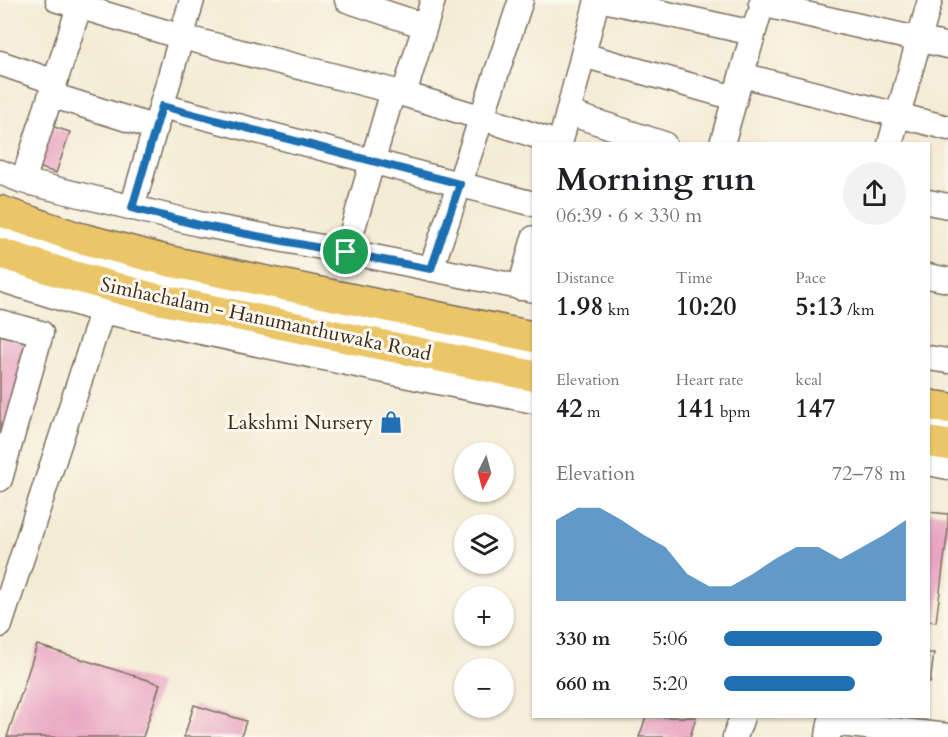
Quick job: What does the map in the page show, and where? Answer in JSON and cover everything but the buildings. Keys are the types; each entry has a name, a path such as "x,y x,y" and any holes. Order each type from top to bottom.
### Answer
{"main road":[{"name":"Simhachalam - Hanumanthuwaka Road","path":"0,211 76,237 168,261 532,337"},
{"name":"Simhachalam - Hanumanthuwaka Road","path":"0,253 106,298 153,298 532,376"},
{"path":"930,405 948,408"},
{"path":"930,442 948,445"}],"street":[{"path":"132,208 192,0"},
{"path":"347,0 425,26"},
{"path":"346,252 372,160 433,0"},
{"path":"431,269 521,0"},
{"path":"561,142 597,0"},
{"path":"604,0 753,33"},
{"path":"891,142 930,0"},
{"path":"23,181 53,88 68,2 182,37 398,92 554,142"},
{"path":"723,142 762,2 948,46"},
{"path":"583,55 735,98"},
{"path":"0,63 53,88 159,117 372,160 532,203"},
{"path":"742,75 897,117 948,128"},
{"path":"569,114 658,142"},
{"path":"0,172 23,181 199,225 527,289 532,253"},
{"path":"930,202 948,206"},
{"path":"0,229 95,261 174,282 532,355"},
{"path":"930,276 948,280"},
{"path":"0,279 106,298 532,401"},
{"path":"0,625 106,298"},
{"path":"0,322 41,333 0,479"},
{"path":"930,358 948,361"},
{"path":"930,422 948,425"},
{"path":"930,463 948,467"},
{"path":"735,737 742,718"},
{"path":"828,737 830,723 948,736"}],"place":[{"name":"Lakshmi Nursery","path":"391,422"}],"route":[{"path":"162,106 460,184 431,269 346,252 199,225 132,208 162,106"}]}
